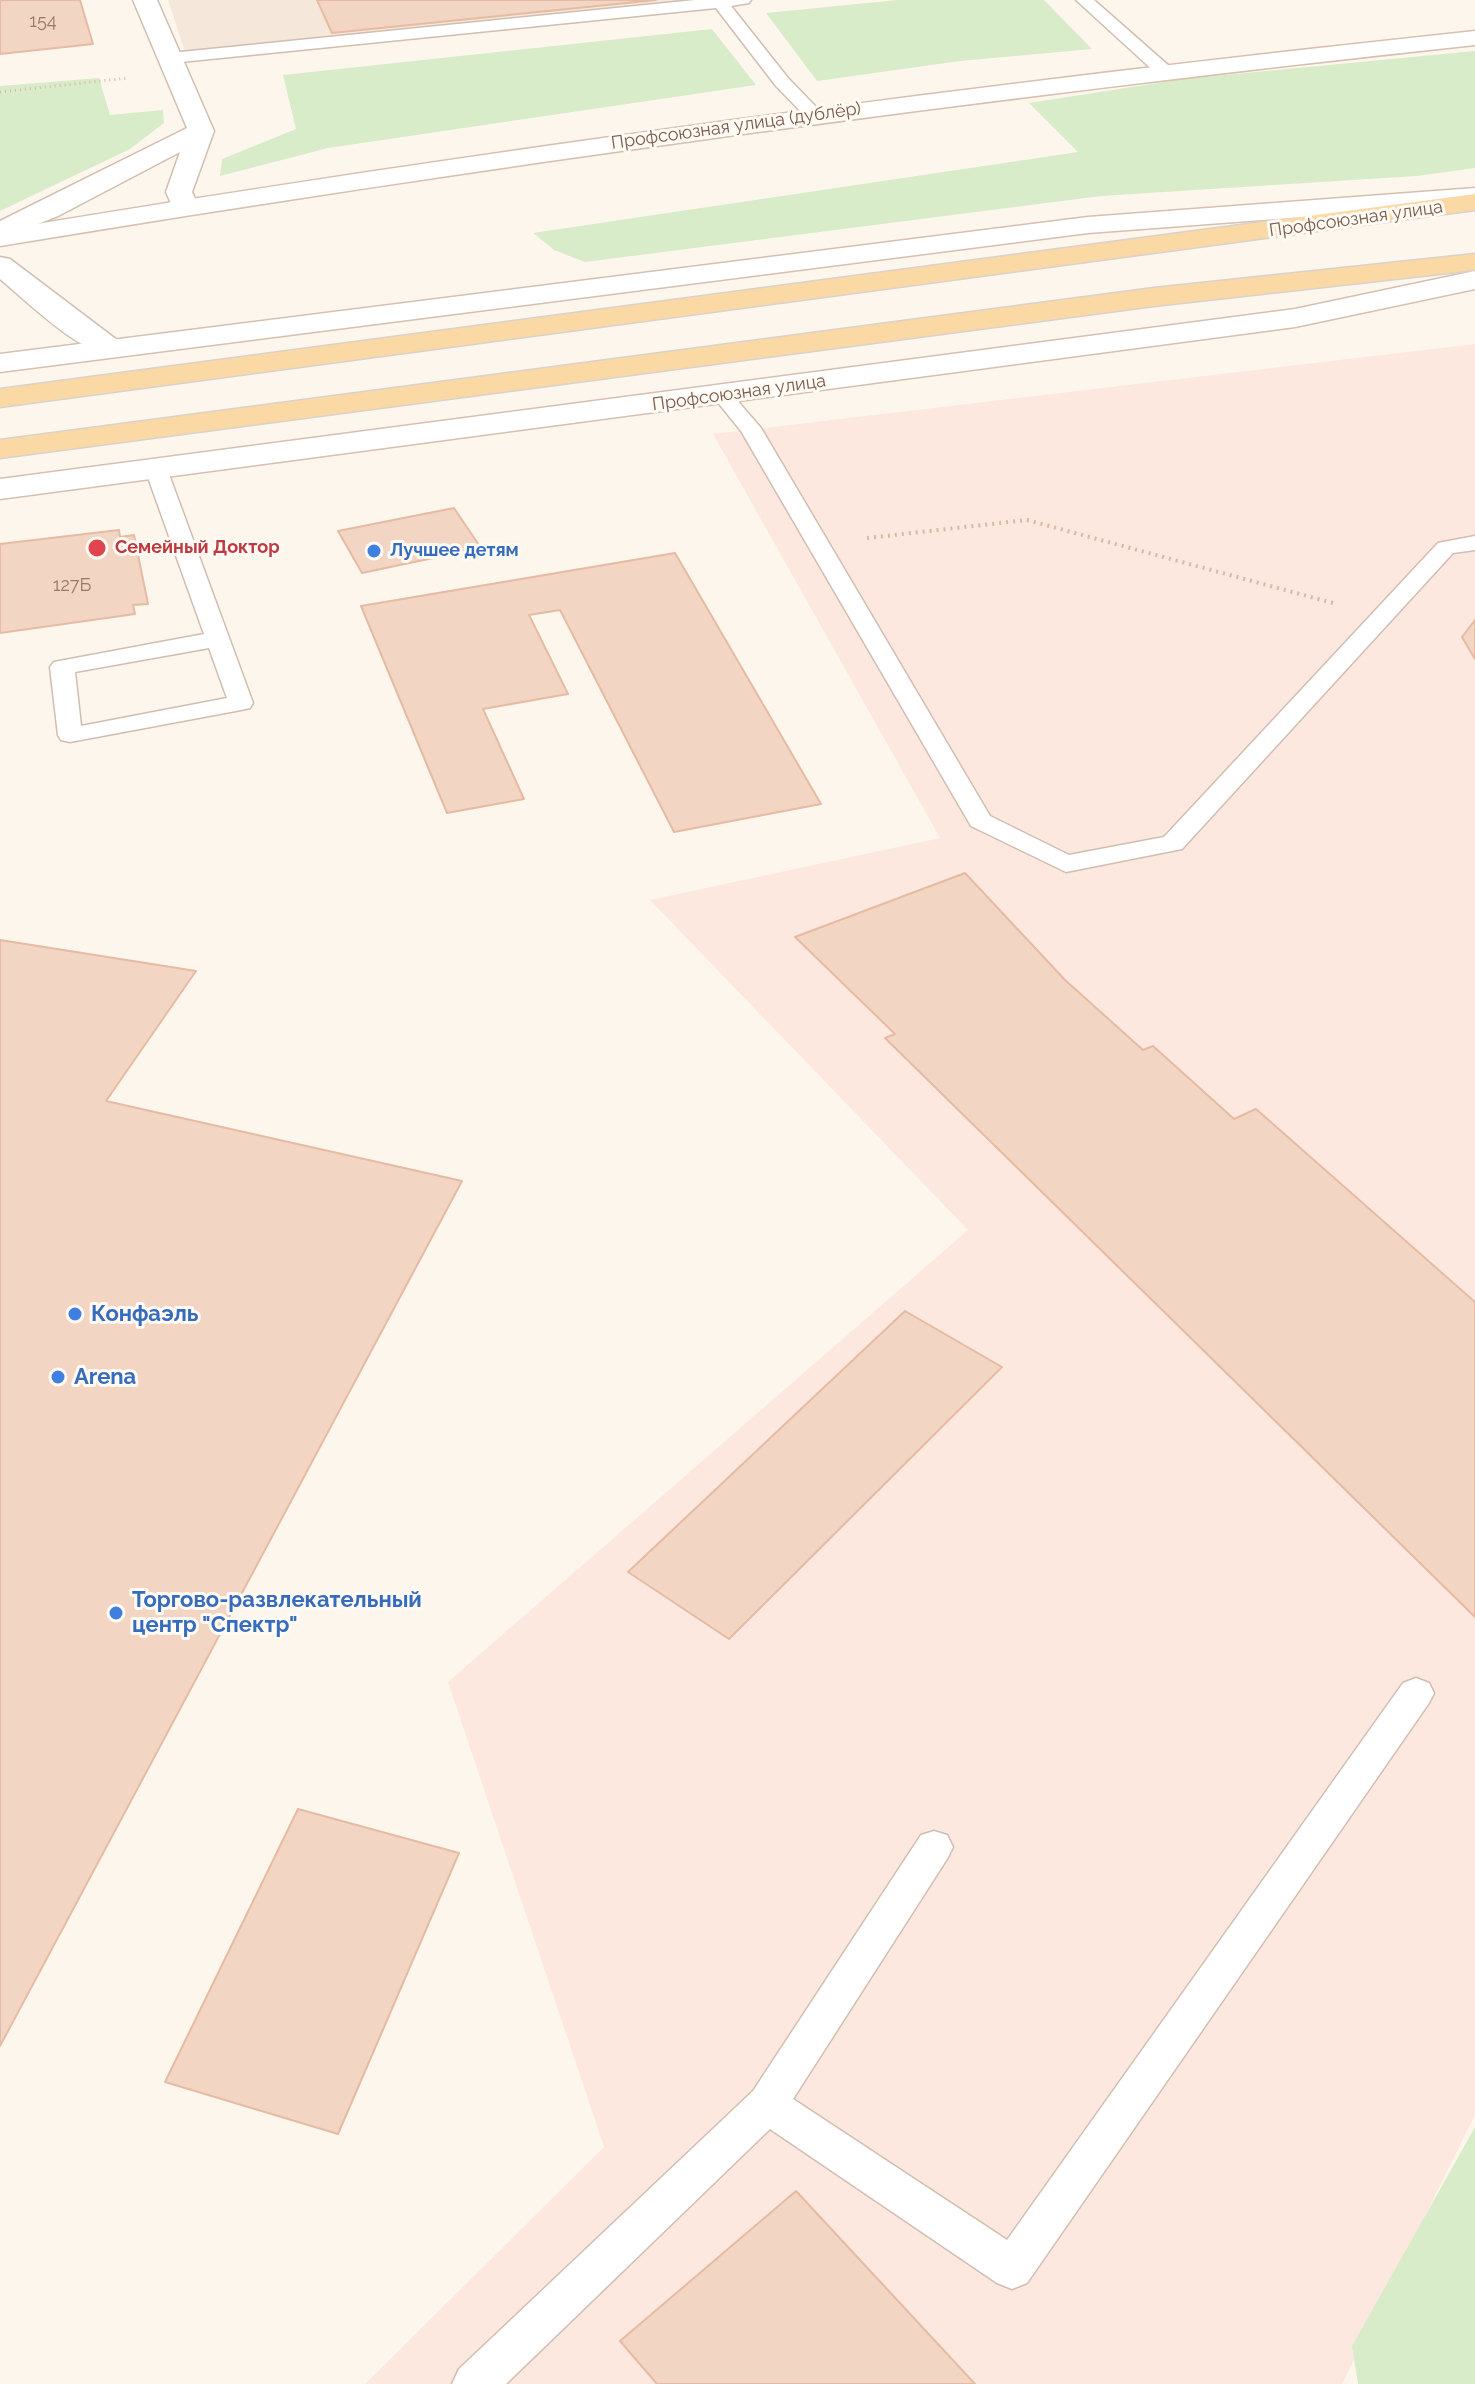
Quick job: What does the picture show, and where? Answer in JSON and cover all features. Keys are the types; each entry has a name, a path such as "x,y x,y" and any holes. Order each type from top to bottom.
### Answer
{"main road":[{"path":"145,0 201,131 179,192 185,207"},
{"name":"Профсоюзная улица (дублёр)","path":"0,238 185,207 813,114 1163,70 1475,38"},
{"path":"0,231 48,210 201,131"},
{"name":"Профсоюзная улица","path":"0,363 1088,225 1475,199"},
{"name":"Профсоюзная улица","path":"0,398 1475,199"},
{"name":"Профсоюзная улица","path":"0,449 1138,299 1475,262"},
{"path":"0,265 88,335 114,349"},
{"name":"Профсоюзная улица","path":"0,489 1295,318 1475,280"}],"lane":[{"path":"171,58 743,0"},
{"path":"1084,0 1163,70"},
{"path":"719,1 782,82 813,114"},
{"path":"722,395 750,428 980,821 1066,864 1173,843 1446,548 1475,543"},
{"path":"156,469 241,703 70,735 62,667 217,639"},
{"path":"767,2104 1012,2268 1416,1693"},
{"path":"474,2384 767,2104 934,1847"}],"path":[{"path":"0,92 132,78"},
{"path":"819,543 1027,520 1383,617"}],"shaded area":[{"path":"168,0 696,0 186,55"},
{"path":"1475,344 1475,2115 1342,2384 365,2384 604,2147 448,1682 968,1230 650,900 940,838 713,434"}],"green space":[{"path":"898,0 1044,0 1092,49 960,61 817,81 766,13"},
{"path":"712,29 756,85 328,148 220,176 222,159 296,129 283,75"},
{"path":"1475,51 1475,168 1416,176 1101,196 585,262 554,250 533,233 1078,152 1029,103 1183,79"},
{"path":"99,78 110,115 163,110 164,123 130,149 0,211 0,86"},
{"path":"1475,2127 1475,2384 1358,2384 1352,2346"}],"building":[{"path":"0,0 80,0 93,44 0,54"},
{"path":"317,0 656,0 332,33"},
{"path":"454,508 481,548 362,573 338,531"},
{"path":"119,530 120,537 134,535 148,604 133,605 135,614 0,633 0,544"},
{"path":"675,553 821,804 674,832 560,610 529,615 568,694 483,709 524,799 447,813 361,606"},
{"path":"1475,620 1475,659 1462,637"},
{"path":"965,873 1065,980 1143,1050 1153,1046 1234,1119 1256,1109 1475,1302 1475,1617 885,1038 895,1034 795,937"},
{"name":"Торгово-развлекательный центр \"Спектр\"","path":"0,940 196,971 106,1101 462,1181 0,2046"},
{"path":"905,1311 1002,1367 729,1639 628,1572"},
{"path":"298,1809 459,1853 338,2134 165,2082"},
{"path":"796,2191 975,2384 657,2384 620,2341"}],"place":[{"name":"Семейный Доктор","path":"97,548"},
{"name":"Лучшее детям","path":"374,551"},
{"name":"Конфаэль","path":"75,1314"},
{"name":"Arena","path":"58,1377"},
{"name":"Торгово-развлекательный центр \"Спектр\"","path":"116,1613"}]}
